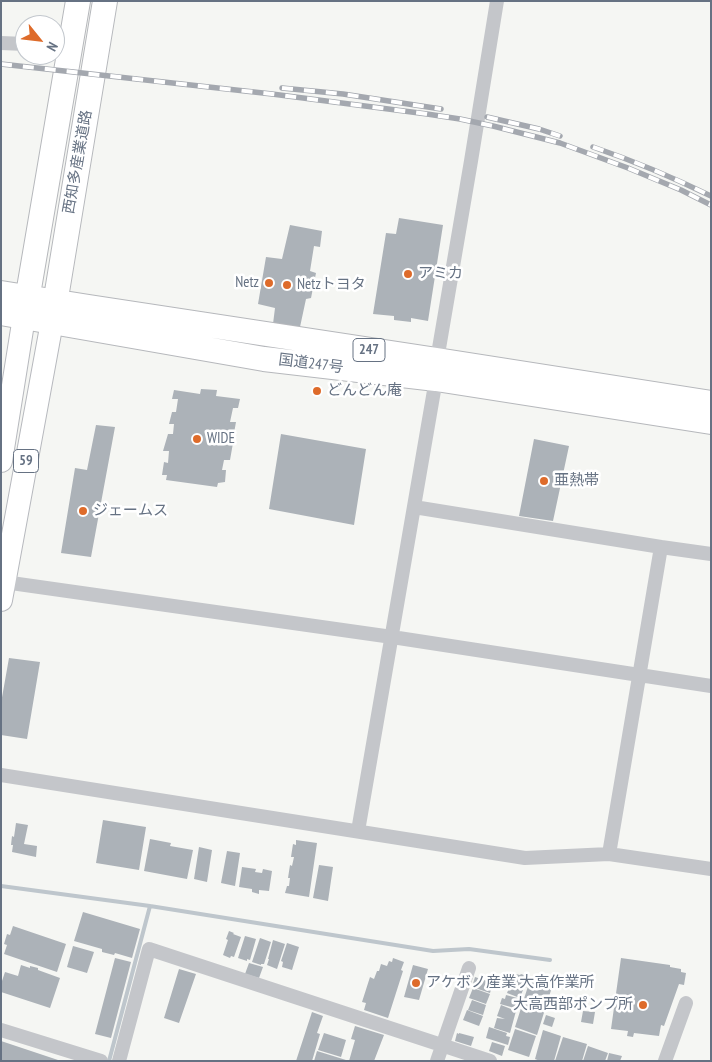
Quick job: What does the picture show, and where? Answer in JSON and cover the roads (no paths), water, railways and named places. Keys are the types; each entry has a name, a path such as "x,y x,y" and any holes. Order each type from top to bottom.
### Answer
{"highway":[{"name":"西知多産業道路","path":"65,38 78,1"},
{"name":"西知多産業道路","path":"53,312 105,1"},
{"name":"西知多産業道路","path":"17,309 59,65"},
{"name":"国道247号","path":"1,293 17,309 53,312 436,369 711,403"},
{"name":"国道247号","path":"436,369 711,422"}],"main road":[{"name":"59","path":"1,461 17,309"},
{"name":"59","path":"3,591 53,312"}],"street":[{"path":"358,831 472,161 496,1"},
{"path":"1,43 15,44"},
{"path":"414,507 711,554"},
{"path":"609,854 661,547"},
{"path":"3,591 392,637 711,686"},
{"path":"1,775 525,858 609,854 711,869"},
{"path":"119,1061 149,949 490,1061"},
{"path":"437,1061 469,968"},
{"path":"665,1061 686,1003"},
{"path":"1,1030 101,1061"}],"waterway":[{"path":"1,886 150,906 433,951 469,949 550,960"},
{"path":"109,1061 150,906"}],"railway":[{"path":"1,64 272,94 460,119 560,143 628,168 711,205"},
{"path":"282,88 343,94 441,109"},
{"path":"487,117 560,136"},
{"path":"593,147 682,182 711,196"}],"place":[{"name":"アミカ","path":"408,274"},
{"name":"Netz","path":"269,283"},
{"name":"Netzトヨタ","path":"287,285"},
{"name":"どんどん庵","path":"317,391"},
{"name":"WIDE","path":"197,439"},
{"name":"亜熱帯","path":"544,481"},
{"name":"ジェームス","path":"83,511"},
{"name":"アケボノ産業 大高作業所","path":"416,983"},
{"name":"大高西部ポンプ所","path":"643,1005"}]}
